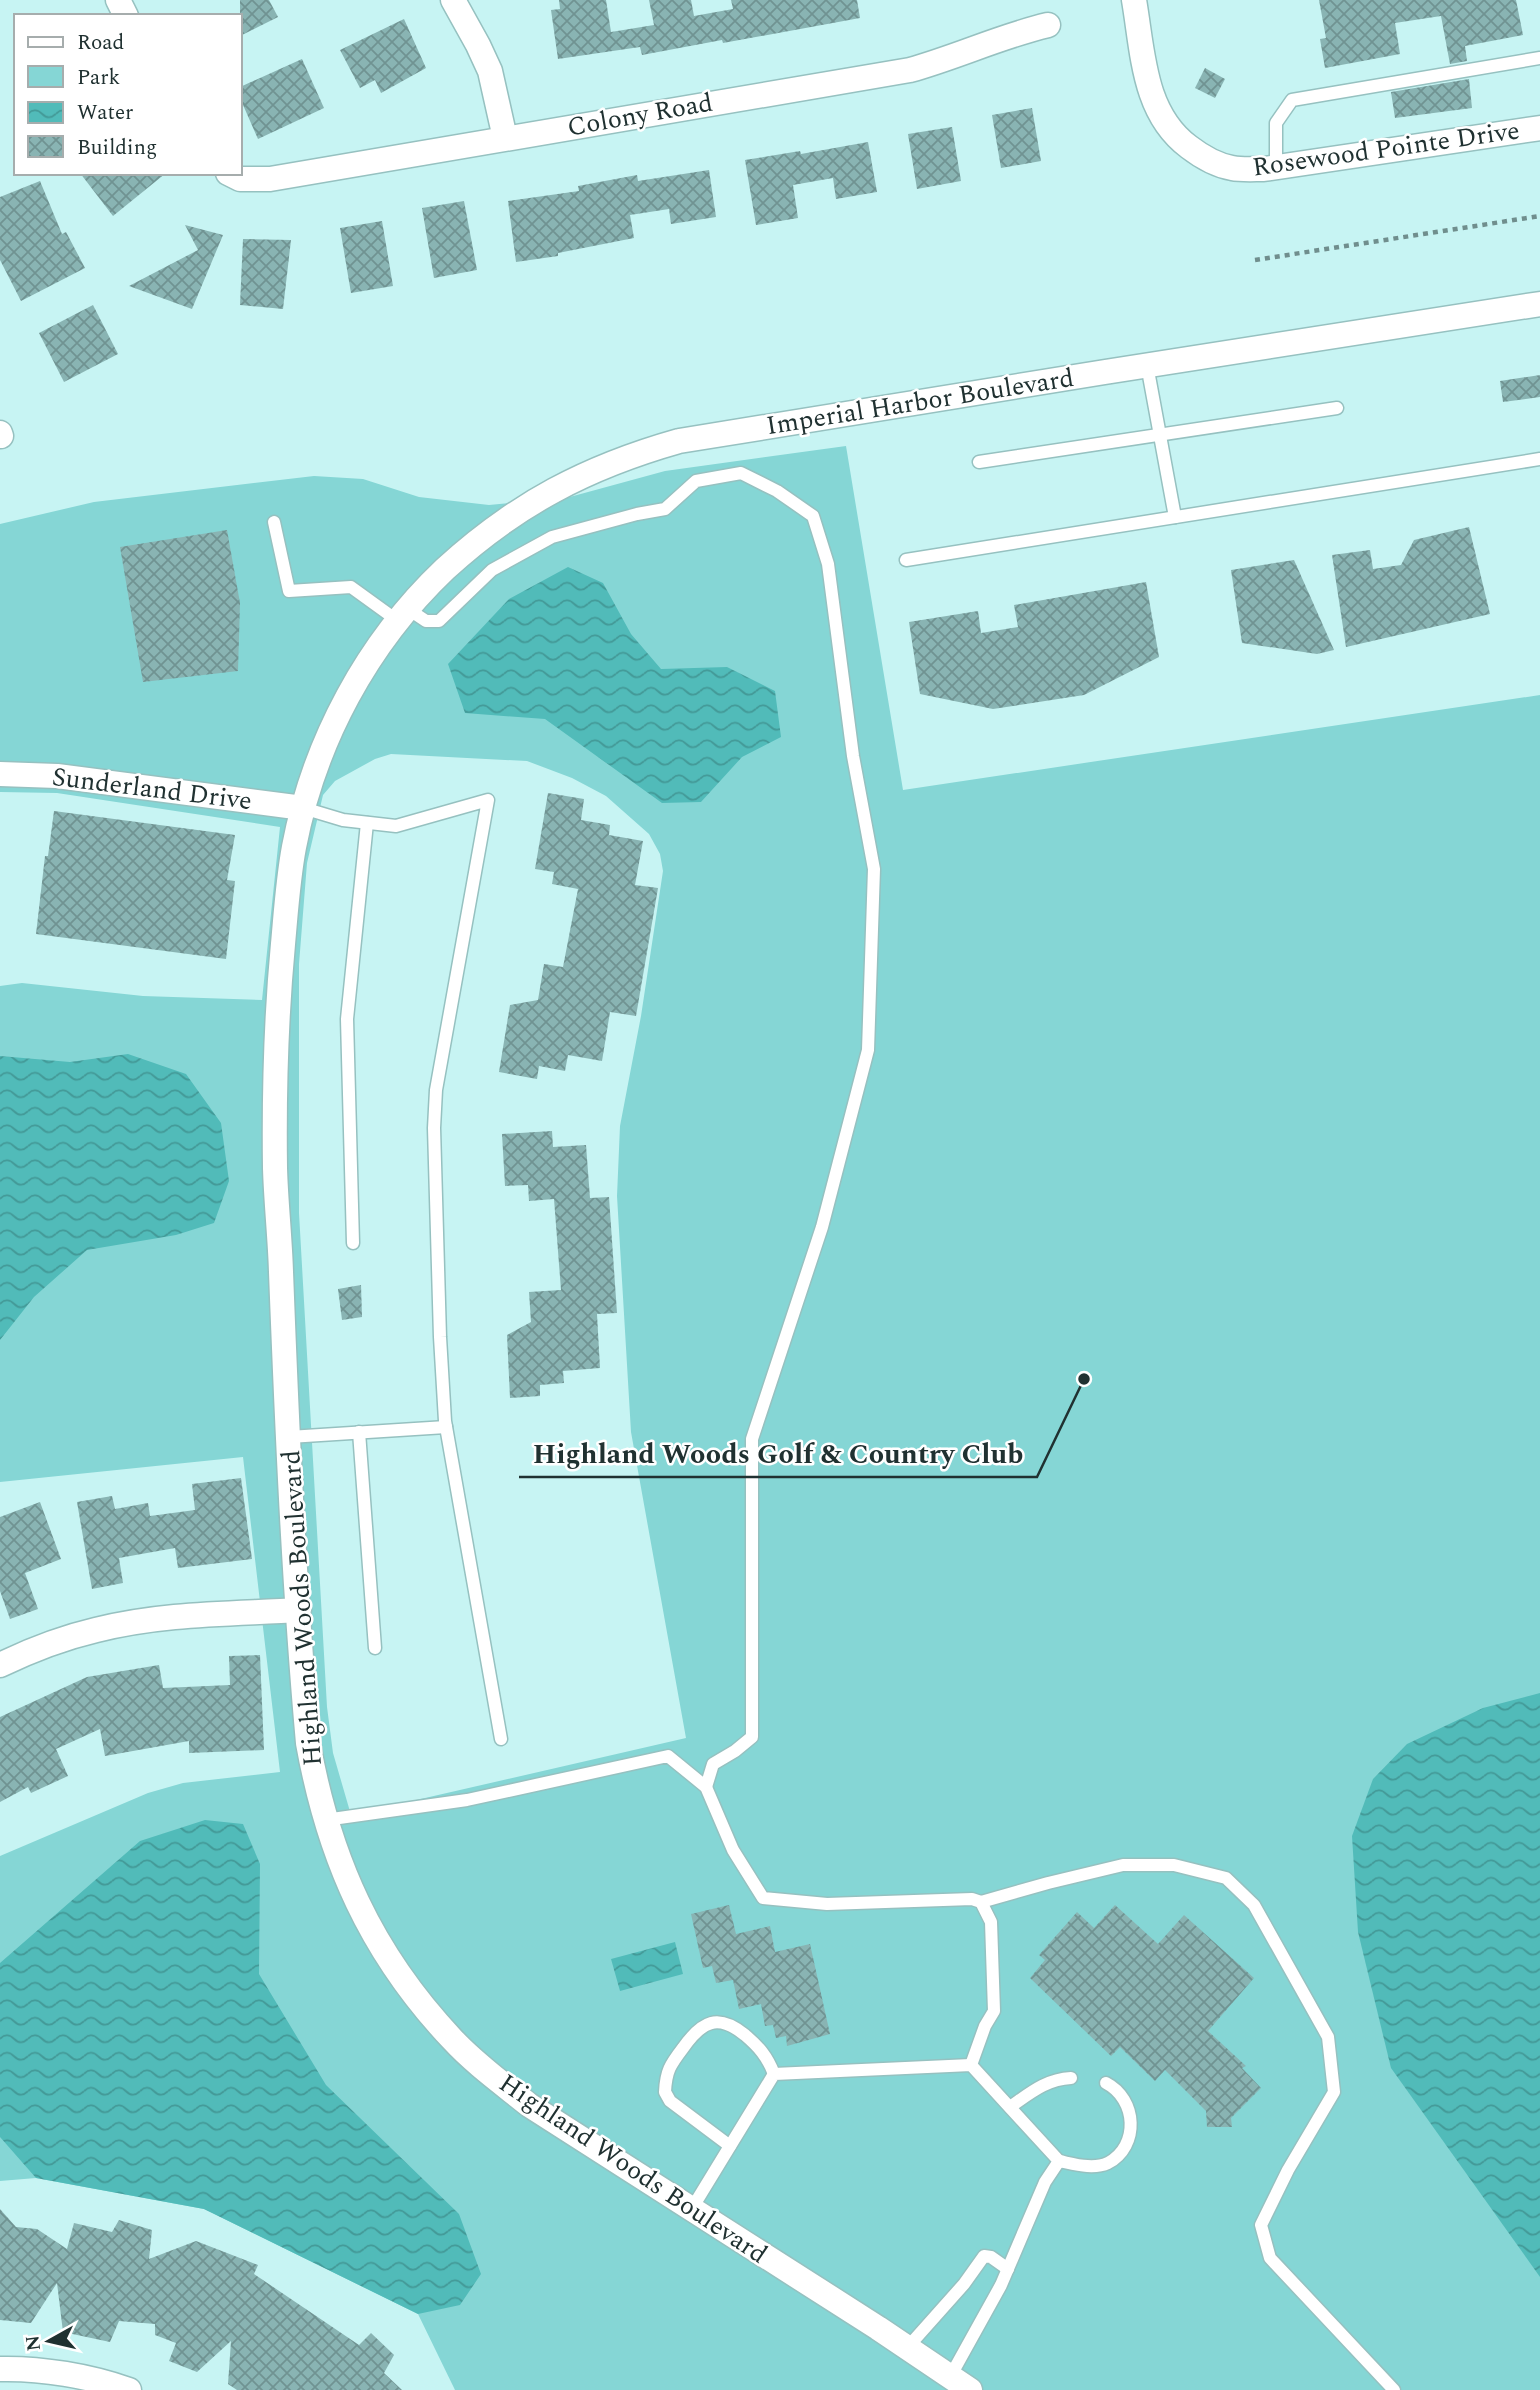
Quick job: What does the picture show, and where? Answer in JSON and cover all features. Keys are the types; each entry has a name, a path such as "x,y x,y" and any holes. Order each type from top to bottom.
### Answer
{"street":[{"path":"453,0 490,71 505,138"},
{"name":"Rosewood Pointe Drive","path":"1134,0 1149,90 1158,114 1180,140 1205,159 1233,168 1276,167 1540,128"},
{"name":"Colony Road","path":"233,175 240,178 270,179 910,70 939,62 1009,35 1048,25"},
{"name":"Imperial Harbor Boulevard","path":"372,656 430,584 470,547 515,513 593,471 649,450 679,441 1540,304"},
{"name":"Highland Woods Boulevard","path":"372,656 329,732 303,808 290,874 279,992 276,1062 275,1170 308,1743 326,1820 340,1863 354,1897 389,1961 409,1991 477,2064 529,2105 960,2384"},
{"name":"Sunderland Drive","path":"0,774 57,776 303,808"},
{"path":"0,1665 62,1639 131,1623 166,1618 299,1610"},
{"path":"0,2369 85,2378 128,2390"}],"lane":[{"path":"1276,167 1276,122 1292,100 1540,58"},
{"path":"1147,365 1175,517"},
{"path":"979,462 1337,408"},
{"path":"906,560 1540,459"},
{"path":"274,522 289,590 351,587 403,615 426,621 439,621 492,570 552,537 665,509 696,481 741,472 777,491 813,516 828,564 853,756 874,869 868,1050 822,1227 752,1438 752,1737 713,1764 706,1787"},
{"path":"303,808 343,820 396,826 488,800 436,1090 433,1128 446,1427 501,1739"},
{"path":"353,1243 347,1019 366,822"},
{"path":"289,1437 446,1427"},
{"path":"359,1433 375,1648"},
{"path":"326,1820 467,1800 668,1756 706,1787 733,1850 762,1898 827,1904 972,1899 981,1902 1048,1882 1123,1865 1174,1865 1226,1878 1254,1905 1328,2037 1334,2091 1288,2170 1261,2225 1270,2258 1394,2390"},
{"path":"971,2066 985,2026 994,2011 991,1922 981,1902"},
{"path":"730,2146 670,2101 665,2092 668,2068 691,2036 703,2026 717,2022 730,2023 761,2048 774,2074"},
{"path":"774,2074 971,2066 1059,2161 1093,2167 1107,2164 1120,2154 1128,2141 1131,2126 1130,2111 1124,2098 1106,2084"},
{"path":"691,2210 774,2074"},
{"path":"1010,2107 1040,2086 1070,2078"},
{"path":"960,2384 1045,2182 1059,2161"},
{"path":"907,2348 964,2284 984,2256 991,2257 1008,2269"}],"path":[{"path":"1255,260 1540,216"}],"green space":[{"path":"846,446 903,790 1540,695 1540,2390 455,2390 418,2314 204,2209 36,2178 0,2181 0,1856 148,1793 183,1783 280,1772 243,1457 0,1482 0,986 22,983 143,996 262,1000 280,827 57,793 0,792 0,524 94,502 314,476 363,479 419,497 489,505 566,498 665,471","holes":["391,754 527,761 572,778 606,796 649,834 660,854 663,871 641,1016 620,1126 617,1196 631,1432 686,1738 351,1815 333,1753 327,1707 299,1213 299,964 307,863 323,795 335,781 375,759"]}],"water":[{"path":"568,567 603,583 631,634 661,669 727,667 775,691 781,737 742,757 701,802 662,803 545,719 465,713 448,664 509,599"},
{"path":"128,1054 186,1074 221,1123 229,1181 214,1223 176,1235 87,1250 34,1297 0,1340 0,1056 70,1062"},
{"path":"1540,1693 1540,2277 1391,2068 1358,1932 1352,1836 1373,1779 1407,1744 1483,1708"},
{"path":"205,1820 243,1824 260,1864 259,1974 326,2085 459,2214 481,2274 460,2305 418,2314 204,2209 36,2178 0,2137 0,1963 140,1841"},
{"path":"675,1942 683,1974 620,1991 611,1959"}],"building":[{"path":"240,0 269,0 278,17 242,35"},
{"path":"559,0 606,0 611,32 654,25 649,0 691,0 694,16 733,9 731,0 857,0 860,18 642,55 640,47 558,59 551,10 560,9"},
{"path":"1319,0 1516,0 1523,35 1465,46 1467,61 1450,64 1441,16 1395,23 1400,54 1325,68 1320,39 1326,38"},
{"path":"404,19 426,68 381,93 375,80 360,88 340,50"},
{"path":"302,59 324,108 258,139 242,103 242,86"},
{"path":"1205,68 1225,79 1215,98 1195,88"},
{"path":"1469,79 1472,108 1395,118 1391,92"},
{"path":"1032,108 1041,161 1001,168 992,115"},
{"path":"952,127 961,181 917,189 908,134"},
{"path":"868,142 877,192 836,199 833,178 793,185 798,218 756,225 745,160 800,151 801,154"},
{"path":"709,170 716,217 671,224 669,209 630,215 634,238 558,253 558,256 516,262 508,201 579,191 578,186 637,175 638,181"},
{"path":"82,175 164,175 113,216"},
{"path":"40,181 62,234 66,232 85,268 21,301 0,260 0,197"},
{"path":"464,201 477,270 434,278 422,208"},
{"path":"382,221 393,286 351,293 340,228"},
{"path":"185,225 223,235 192,309 129,286 198,250"},
{"path":"243,239 291,240 283,309 240,305"},
{"path":"93,305 118,354 64,382 39,333"},
{"path":"1540,375 1540,397 1503,402 1500,381"},
{"path":"1469,527 1490,614 1346,647 1332,555 1370,550 1373,569 1401,565 1414,540"},
{"path":"227,530 240,603 238,671 143,682 120,547"},
{"path":"1294,560 1334,650 1317,654 1242,643 1231,570"},
{"path":"1146,582 1159,657 1084,695 993,709 920,694 909,622 978,611 981,633 1018,627 1014,605"},
{"path":"548,793 584,799 581,820 610,825 609,835 643,841 635,885 658,888 636,1016 610,1012 602,1061 568,1055 565,1071 539,1066 537,1079 499,1072 510,1005 538,1000 544,964 563,967 578,889 552,884 554,872 535,869"},
{"path":"54,811 235,835 227,880 235,881 226,959 36,934 45,856 48,856"},
{"path":"552,1131 553,1147 586,1145 590,1198 609,1197 617,1313 597,1314 600,1368 563,1371 564,1383 540,1385 540,1396 510,1398 507,1335 531,1322 529,1292 561,1290 554,1199 529,1201 528,1185 505,1186 502,1134"},
{"path":"361,1285 362,1317 342,1320 338,1289"},
{"path":"241,1478 252,1559 178,1568 175,1548 119,1558 123,1583 92,1589 77,1502 112,1496 115,1509 148,1503 150,1516 195,1510 192,1484"},
{"path":"40,1502 61,1559 25,1573 38,1609 10,1619 0,1591 0,1517"},
{"path":"260,1655 264,1750 189,1753 189,1741 105,1756 100,1729 56,1749 68,1776 31,1793 28,1787 0,1802 0,1717 87,1677 159,1665 163,1688 230,1685 229,1656"},
{"path":"729,1905 736,1934 770,1926 775,1952 810,1944 830,2034 787,2046 786,2036 776,2038 773,2025 765,2026 761,2004 739,2009 733,1980 716,1983 712,1966 703,1968 691,1914"},
{"path":"1115,1905 1158,1944 1184,1915 1254,1978 1208,2031 1246,2066 1242,2068 1261,2088 1231,2118 1232,2127 1207,2127 1206,2111 1165,2070 1155,2081 1120,2047 1111,2056 1030,1978 1045,1960 1039,1955 1077,1912 1094,1928"},
{"path":"0,2209 16,2227 37,2229 67,2249 74,2223 112,2232 119,2220 152,2230 149,2259 196,2241 258,2265 254,2274 359,2345 371,2333 394,2355 384,2373 402,2390 237,2390 228,2384 231,2341 197,2372 169,2361 176,2343 155,2335 155,2324 119,2321 110,2342 63,2332 57,2283 31,2323 0,2320"}],"place":[{"name":"Highland Woods Golf & Country Club","path":"1084,1379"}]}
